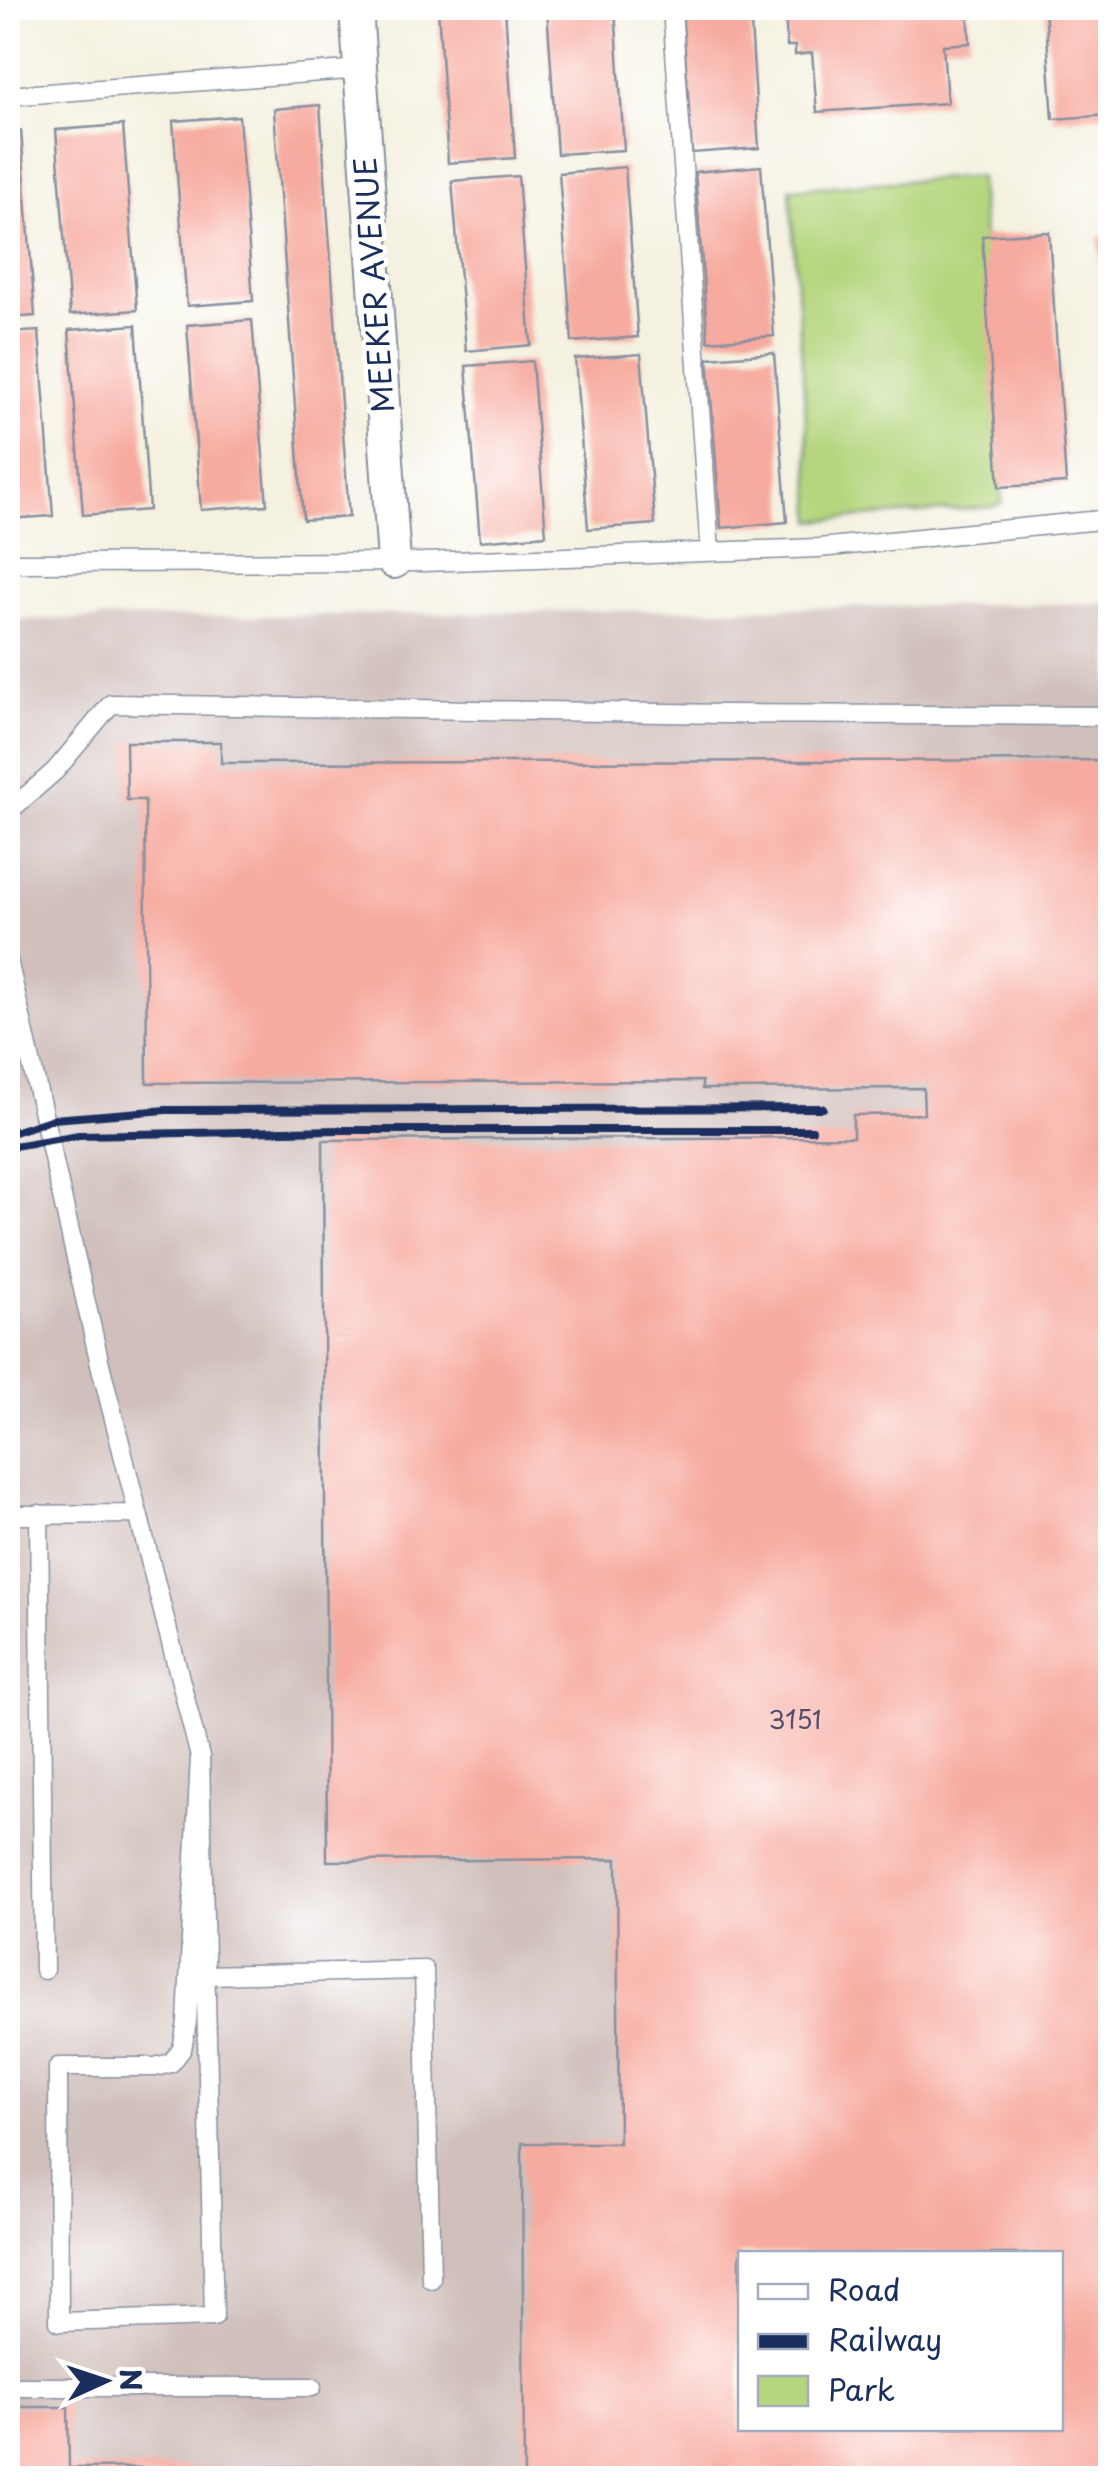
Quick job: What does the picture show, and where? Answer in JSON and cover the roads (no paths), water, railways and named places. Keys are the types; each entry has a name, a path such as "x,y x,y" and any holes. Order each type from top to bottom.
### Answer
{"street":[{"name":"MEEKER AVENUE","path":"356,8 394,562"}],"lane":[{"path":"672,8 710,552"},
{"path":"8,96 360,69"},
{"path":"8,563 394,562 819,548 1110,519"},
{"path":"8,812 55,770 111,704 1110,716"},
{"path":"8,960 100,1364 200,1757 214,2317 59,2322 58,2067 156,2067 171,2064 182,2049 187,2022 200,1757"},
{"path":"8,1514 138,1514"},
{"path":"39,1514 44,1970"},
{"path":"207,1975 424,1970 431,2279"},
{"path":"8,2387 312,2387"}],"railway":[{"path":"8,1134 53,1119 166,1110 823,1108"},
{"path":"8,1147 79,1135 339,1130 812,1130"}]}
